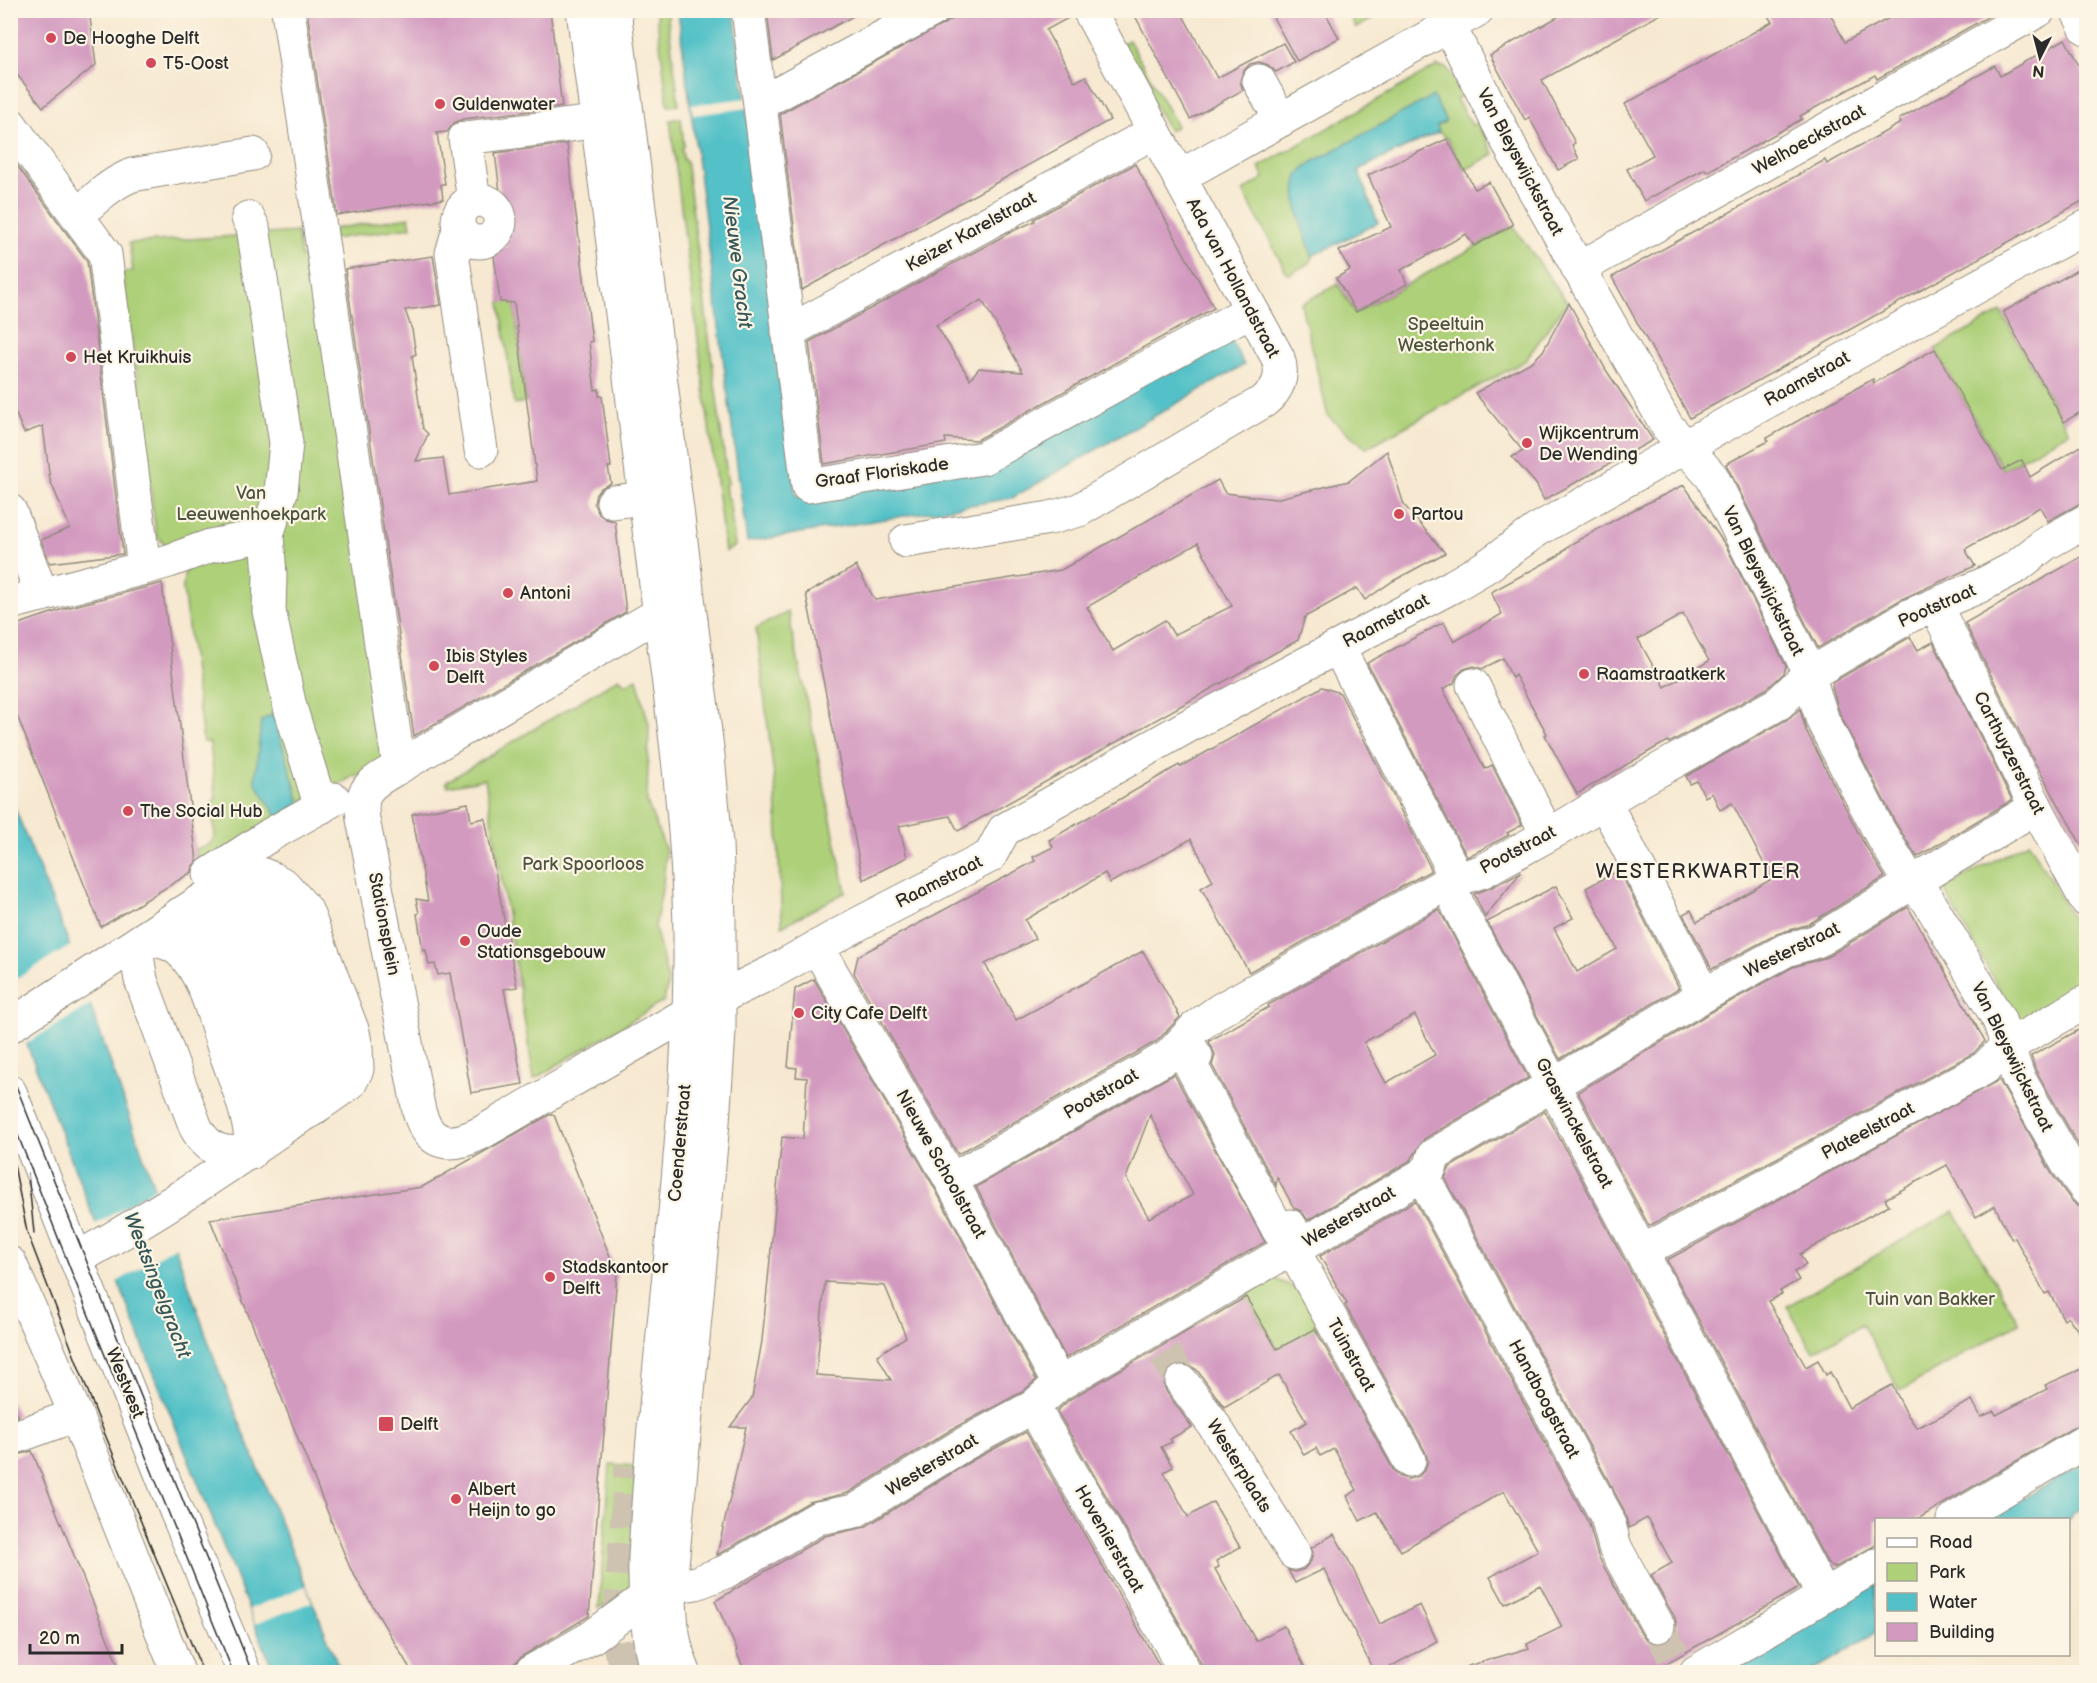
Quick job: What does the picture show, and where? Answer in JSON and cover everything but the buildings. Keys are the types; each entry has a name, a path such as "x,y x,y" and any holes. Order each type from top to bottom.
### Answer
{"street":[{"path":"288,10 399,767"},
{"path":"583,10 612,120 675,617"},
{"path":"612,120 614,10"},
{"name":"Graaf Floriskade","path":"748,10 808,486 983,458 1251,310"},
{"path":"760,99 776,95 933,10"},
{"path":"1089,10 1179,177"},
{"name":"Welhoeckstraat","path":"1578,269 2039,10"},
{"path":"2077,10 2086,28"},
{"name":"Van Bleyswijckstraat","path":"1456,16 1513,152 1667,426 1712,477 1803,659 1822,721 1879,831 1911,883 1928,900 1999,1020 2006,1047 2018,1077 2067,1163 2086,1189"},
{"name":"Ada van Hollandstraat","path":"906,541 1050,518 1079,510 1264,401 1277,389 1281,371 1278,358 1179,177 1281,120 1456,16"},
{"path":"1259,81 1281,120"},
{"path":"481,450 452,253 459,229 470,241 478,243 494,238 501,223 496,208 489,202 474,201 465,138 612,120"},
{"path":"10,124 105,254 144,568"},
{"name":"Keizer Karelstraat","path":"788,332 1154,132"},
{"path":"78,215 102,192 132,175 253,154"},
{"path":"13,1024 140,941 205,893 270,836 327,803 290,707 269,610 270,575 267,535 281,492 286,443 253,227 248,218"},
{"name":"Raamstraat","path":"690,1012 990,856 1004,830 1188,726 1453,586 1487,566 1537,530 2086,227"},
{"path":"613,501 660,495"},
{"path":"10,511 42,595"},
{"name":"Pootstraat","path":"951,1180 1169,1056 1190,1048 1195,1028 1220,1010 1449,882 1483,871 1779,703 1807,676 1911,615 1980,586 2016,567 2045,544 2086,521"},
{"path":"10,603 180,558 210,546 267,535"},
{"name":"Carthuyzerstraat","path":"1935,605 2036,807 2086,900"},
{"name":"Stationsplein","path":"675,617 369,785 362,799 362,809 419,1111 429,1134 442,1141 455,1143 468,1140 690,1012"},
{"name":"Coenderstraat","path":"656,1672 649,1639 658,1592 713,1122 720,998 716,844 708,756 675,617"},
{"name":"Coenderstraat","path":"675,617 689,918 690,1012 646,1535 658,1592 672,1629 675,1649 684,1672"},
{"name":"Graswinckelstraat","path":"1338,647 1449,862 1449,882 1460,908 1824,1596"},
{"path":"1473,686 1547,834"},
{"path":"1604,801 1704,995"},
{"name":"Westerstraat","path":"658,1592 696,1583 724,1572 818,1518 855,1511 964,1444 1033,1407 1059,1384 1158,1342 1282,1254 1294,1240 1422,1175 1430,1168 1434,1155 1704,995 1786,950 1817,941 2036,807"},
{"path":"89,1251 193,1191 250,1153 299,1117 334,1079 332,1051 294,939 275,910 249,890 205,893"},
{"path":"205,893 195,913 223,922 234,936 287,1079 291,1108 299,1117"},
{"path":"180,931 203,942 219,963 271,1105 266,1131 250,1153 227,1153 215,1150 203,1140 196,1128 141,980 136,956 140,941 156,933 180,931"},
{"name":"Nieuwe Schoolstraat","path":"817,947 951,1180 1059,1384"},
{"name":"Plateelstraat","path":"1643,1251 1985,1068 2006,1047 2086,1002"},
{"path":"1190,1048 1188,1060 1279,1231 1294,1240"},
{"name":"Westvest","path":"10,1092 89,1251 181,1522 244,1672"},
{"name":"Handboogstraat","path":"1422,1175 1607,1517 1615,1546 1658,1626"},
{"path":"631,1466 647,1278 675,1200"},
{"name":"Tuinstraat","path":"1294,1240 1409,1460"},
{"path":"10,1263 76,1414 178,1672"},
{"name":"Westerplaats","path":"1182,1382 1212,1422 1294,1553"},
{"name":"Hovenierstraat","path":"1033,1407 1171,1645 1184,1672"},
{"path":"10,1439 76,1414"},
{"path":"1956,1518 2086,1441"},
{"path":"1685,1668 1824,1596 1875,1566"},
{"path":"531,1672 592,1637 658,1592"}],"green space":[{"path":"656,11 667,11 679,105 668,106"},
{"path":"1370,11 1387,11 1356,28 1352,20"},
{"path":"1129,40 1177,126 1169,131 1121,44"},
{"path":"1437,66 1447,68 1463,96 1456,99 1472,125 1478,123 1494,154 1465,170 1447,139 1436,126 1295,194 1312,256 1311,262 1288,275 1243,191 1264,178 1259,167"},
{"path":"681,118 683,160 686,160 728,484 725,485 727,498 729,498 735,546 725,552 670,120"},
{"path":"409,217 411,227 334,239 333,229"},
{"name":"Speeltuin Westerhonk","path":"1513,226 1567,302 1525,361 1366,448 1328,416 1301,304 1338,284 1355,313"},
{"name":"Van Leeuwenhoekpark","path":"297,232 301,257 314,255 389,758 357,777 355,775 198,868 196,849 209,845 215,837 212,805 213,800 216,799 210,743 203,741 183,588 184,575 187,570 156,535 122,272 133,271 129,243"},
{"path":"514,300 526,402 514,404 500,302"},
{"path":"2001,312 2069,432 2003,470 1935,349"},
{"path":"788,612 846,892 782,926 776,793 756,628"},
{"name":"Park Spoorloos","path":"619,678 626,684 637,678 649,725 647,802 666,851 655,927 668,981 664,1001 534,1079 485,779 448,786 446,782"},
{"path":"2029,842 2086,942 2086,984 2018,1023 1943,888"},
{"name":"Tuin van Bakker","path":"1954,1211 2019,1323 1900,1391 1862,1324 1813,1352 1787,1306"},
{"path":"1269,1276 1304,1292 1322,1326 1278,1350 1243,1292"},
{"path":"610,1464 644,1467 635,1588 599,1608"}],"water":[{"name":"Nieuwe Gracht","path":"678,11 734,11 796,497 986,467 1228,334 1244,365 1012,498 747,542"},
{"path":"1433,96 1446,121 1437,126 1439,132 1358,170 1378,223 1312,256 1302,227 1295,195 1300,172 1311,163"},
{"path":"273,714 300,803 277,817 255,781 261,721"},
{"name":"Westsingelgracht","path":"10,796 65,933 218,1369 341,1672 274,1672 143,1346 11,1003"},
{"path":"2086,1462 2086,1506 2072,1514 2070,1518 1990,1518"},
{"path":"1875,1586 1875,1634 1811,1672 1729,1672"}],"pier":[{"path":"746,98 748,108 693,115 691,105"},
{"path":"72,945 93,1003 24,1045 11,1009 11,982"},
{"path":"158,1186 178,1245 117,1282 95,1225"},
{"path":"306,1586 312,1602 255,1624 249,1609"}],"tunnel":[{"path":"1165,1353 1182,1382"},
{"path":"629,1672 620,1650 618,1634 631,1466"},
{"path":"1658,1626 1675,1659"}],"tram line":[{"path":"10,1071 252,1672"},
{"path":"10,1115 233,1672"},
{"path":"10,1144 27,1232 97,1415 203,1672"},
{"path":"28,1173 34,1233"}],"place":[{"name":"De Hooghe Delft","path":"51,38"},
{"name":"T5-Oost","path":"151,63"},
{"name":"Guldenwater","path":"440,104"},
{"name":"Het Kruikhuis","path":"71,357"},
{"name":"Wijkcentrum De Wending","path":"1527,443"},
{"name":"Partou","path":"1399,514"},
{"name":"Antoni","path":"508,593"},
{"name":"Ibis Styles Delft","path":"434,666"},
{"name":"Raamstraatkerk","path":"1584,674"},
{"name":"The Social Hub","path":"128,811"},
{"name":"Oude Stationsgebouw","path":"465,941"},
{"name":"City Cafe Delft","path":"799,1013"},
{"name":"Stadskantoor Delft","path":"550,1277"},
{"name":"Delft","path":"386,1424"},
{"name":"Albert Heijn to go","path":"456,1499"}],"district":[{"name":"WESTERKWARTIER","path":"1698,872"}]}
